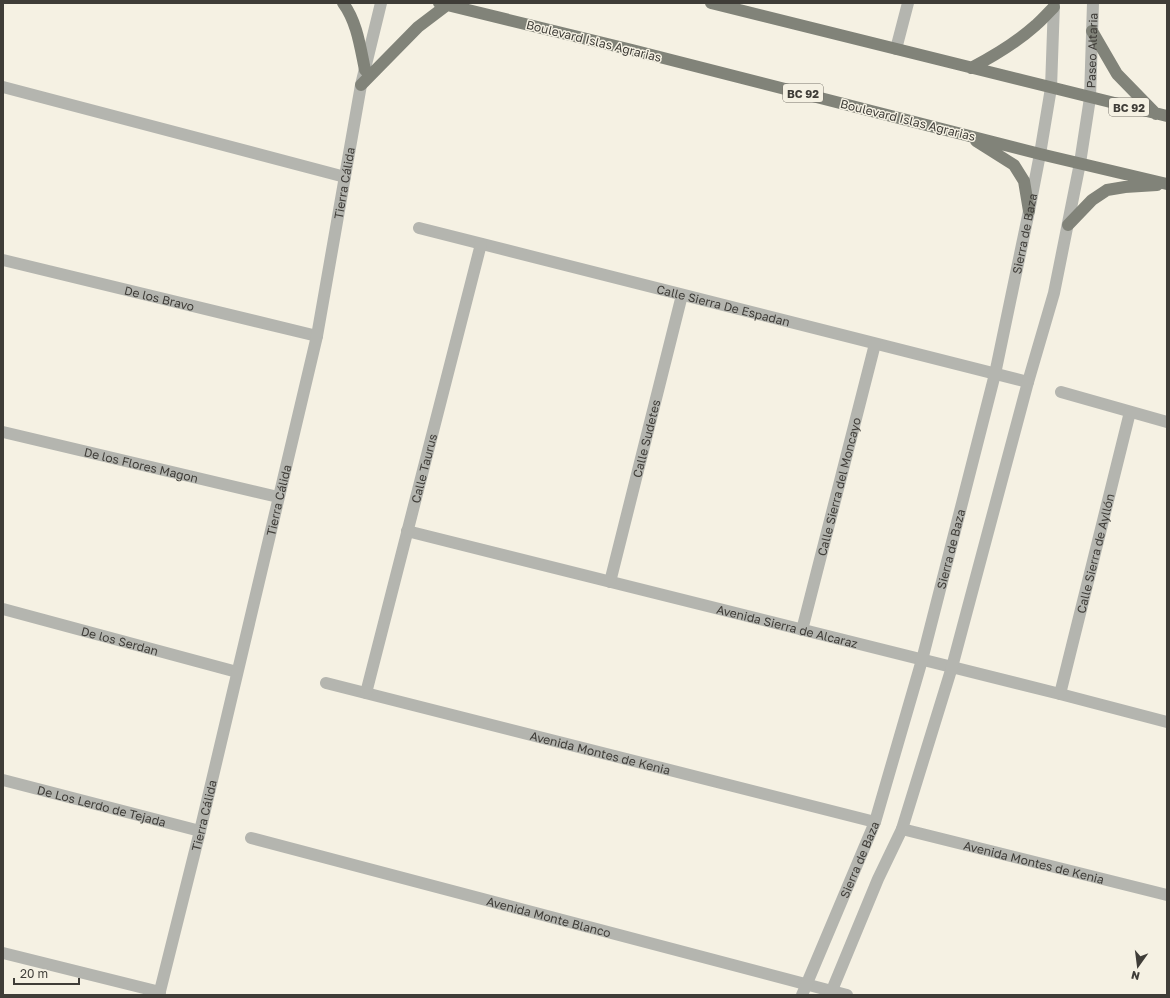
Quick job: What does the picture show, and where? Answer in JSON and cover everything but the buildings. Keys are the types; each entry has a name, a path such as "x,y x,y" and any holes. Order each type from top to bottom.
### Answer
{"main road":[{"path":"343,3 356,29 366,70"},
{"name":"BC 92","path":"711,3 1162,115"},
{"path":"361,85 418,27 443,4"},
{"name":"Boulevard Islas Agrarias","path":"443,4 640,52 1040,154 1167,184"},
{"path":"971,68 994,56 1036,26 1054,5"},
{"path":"1092,31 1117,74 1162,115"},
{"path":"965,134 1014,165 1024,181 1029,211"},
{"path":"1068,225 1092,200 1107,190 1167,184"}],"street":[{"name":"Tierra Cálida","path":"160,994 317,336 361,85 366,70 381,3"},
{"path":"896,49 908,3"},
{"name":"Paseo Altaria","path":"1090,98 1093,3"},
{"path":"1051,88 1054,5"},
{"path":"3,87 345,177"},
{"name":"Sierra de Baza","path":"804,990 875,822 922,660 995,374 1029,211 1051,88"},
{"name":"Sierra de Baza","path":"831,993 878,879 902,829 952,667 1028,382 1054,293 1080,163 1090,98"},
{"name":"Calle Sierra De Espadan","path":"419,228 1028,382"},
{"name":"Calle Taurus","path":"366,693 480,244"},
{"name":"De los Bravo","path":"3,260 317,336"},
{"name":"Calle Sudetes","path":"610,582 682,295"},
{"name":"Calle Sierra del Moncayo","path":"802,630 875,344"},
{"path":"1061,392 1167,422"},
{"name":"Calle Sierra de Ayllón","path":"1060,694 1130,412"},
{"name":"De los Flores Magon","path":"3,432 278,498"},
{"name":"Avenida Sierra de Alcaraz","path":"407,531 1167,722"},
{"name":"De los Serdan","path":"3,609 237,672"},
{"name":"Avenida Montes de Kenia","path":"326,683 875,822"},
{"name":"De Los Lerdo de Tejada","path":"3,780 200,831"},
{"name":"Avenida Montes de Kenia","path":"902,829 1167,895"},
{"name":"Avenida Monte Blanco","path":"250,838 804,990 847,995"},
{"path":"3,953 160,994"}]}
